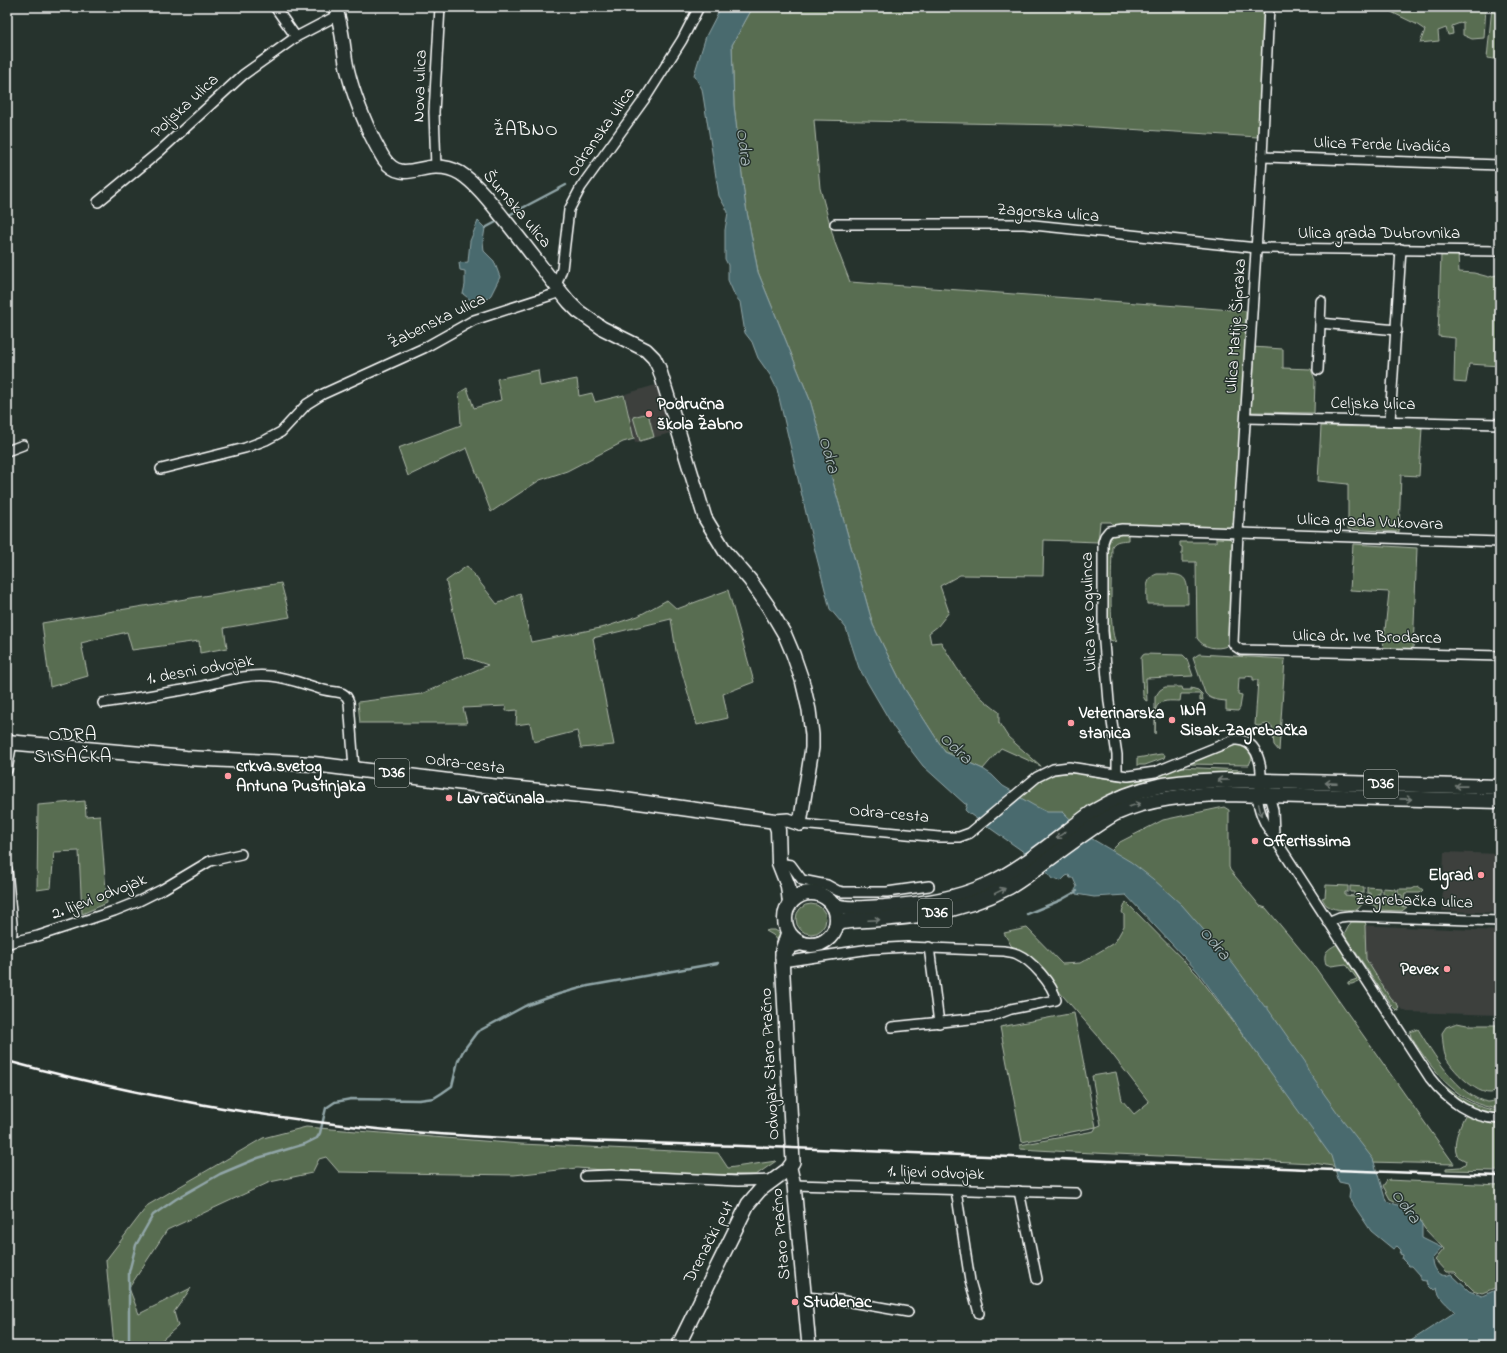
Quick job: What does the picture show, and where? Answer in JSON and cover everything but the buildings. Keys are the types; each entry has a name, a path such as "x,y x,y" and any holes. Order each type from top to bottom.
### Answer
{"main road":[{"name":"Odra-cesta","path":"10,742 186,758 314,764 354,768 480,785 610,798 775,820"},
{"name":"D36","path":"836,926 842,922 849,921 927,915 959,908 1004,890 1022,871 1124,796 1142,789 1159,785 1193,781 1262,781 1500,786"},
{"name":"D36","path":"1097,816 1140,803 1205,794 1500,801"},
{"name":"D36","path":"775,820 778,830 779,863 788,886 790,903 785,915 788,932"},
{"name":"D36","path":"785,876 798,888 826,898 833,905 848,908 927,903 975,890 1022,871"},
{"path":"790,903 798,897 812,893"},
{"path":"788,932 796,940 802,943 814,945 826,940 834,931 836,926 837,915 833,905"}],"street":[{"path":"275,7 296,38"},
{"name":"Nova ulica","path":"436,167 434,104 440,7"},
{"name":"Odranska ulica","path":"558,289 562,269 569,210 581,187 646,97 682,40 699,7"},
{"name":"Ulica Matije Šipraka","path":"1235,646 1232,634 1257,248 1269,7"},
{"name":"Poljska ulica","path":"98,202 160,151 243,75 336,11"},
{"name":"Šumska ulica","path":"336,11 358,107 384,159 392,167 406,172 436,167 449,168 459,172 468,179 487,199 558,289"},
{"name":"Ulica Ferde Livadića","path":"1262,157 1500,165"},
{"name":"Zagorska ulica","path":"835,224 1024,224 1257,248"},
{"name":"Ulica grada Dubrovnika","path":"1257,248 1500,251"},
{"path":"1390,421 1401,249"},
{"path":"558,289 578,311 593,322 646,350 654,358 663,379 705,518 725,551 750,580 768,606 784,634 802,680 812,723 812,748 800,824"},
{"name":"Žabenska ulica","path":"162,468 245,448 266,440 282,432 307,404 323,394 424,348 474,320 558,289"},
{"path":"1318,370 1321,301"},
{"path":"1320,323 1397,330"},
{"name":"Celjska ulica","path":"1246,418 1500,424"},
{"path":"7,451 23,445"},
{"name":"Ulica Ive Ogulinca","path":"1117,774 1117,755 1109,702 1103,632 1103,542 1105,536 1109,531 1122,529 1238,533"},
{"name":"Ulica grada Vukovara","path":"1238,533 1500,542"},
{"name":"Ulica dr. Ive Brodarca","path":"1235,646 1238,649 1246,650 1500,656"},
{"name":"1. desni odvojak","path":"103,703 167,693 227,679 255,675 295,680 323,690 344,693 347,696 349,702 354,768"},
{"path":"1117,774 1135,776 1155,772 1225,743 1238,739 1244,740 1253,747 1259,762 1264,795 1273,810 1274,835"},
{"path":"7,770 10,742"},
{"name":"Odra-cesta","path":"775,820 788,820 800,824 939,837 959,837 974,831 1044,772 1060,768 1085,769 1117,774"},
{"path":"1264,795 1259,806 1262,818 1430,1078 1438,1088 1454,1102 1465,1109 1483,1116 1500,1119"},
{"name":"2. lijevi odvojak","path":"8,943 38,936 114,911 163,889 210,861 241,854"},
{"path":"779,863 791,865 802,880 827,885 843,892 887,892 929,886"},
{"name":"2. lijevi odvojak","path":"7,869 12,924 12,933 8,943"},
{"name":"Zagrebačka ulica","path":"1328,922 1340,917 1349,916 1500,921"},
{"name":"Odvojak Staro Pračno","path":"788,932 782,950 782,960 793,1160 790,1168"},
{"path":"782,960 792,946 802,943"},
{"path":"782,960 870,949 929,947 1004,951 1016,953 1027,960 1050,985 1056,1000 1011,1009 990,1017 892,1027"},
{"path":"929,947 939,1022"},
{"name":"Drenački put","path":"678,1346 744,1212 760,1190 790,1168"},
{"name":"Staro Pračno","path":"790,1168 794,1184 809,1346"},
{"path":"585,1176 612,1175 738,1181 775,1179"},
{"name":"1. lijevi odvojak","path":"794,1184 956,1190 1076,1192"},
{"path":"956,1190 970,1281 978,1314"},
{"path":"1019,1191 1037,1279"},
{"path":"805,1297 839,1300 908,1312"}],"shaded area":[{"name":"Područna škola Žabno","path":"659,384 674,432 635,443 625,394"},
{"path":"1444,852 1500,854 1500,913 1442,911"},
{"path":"1353,925 1500,931 1500,1015 1407,1012 1393,1004 1347,938"}],"green space":[{"path":"753,7 1265,7 1264,85 1258,137 1061,125 814,120 820,188 835,243 850,282 1246,311 1245,357 1235,519 1231,527 1218,529 1113,525 1111,522 1100,522 1098,542 1044,540 1043,576 960,575 940,586 949,612 938,626 929,633 931,643 941,642 966,681 980,697 999,712 999,723 1008,737 1041,766 1001,748 983,769 945,752 904,688 873,625 810,400 758,272 745,201 734,105 732,45"},
{"path":"1381,7 1486,7 1484,38 1472,39 1463,35 1463,22 1452,26 1453,34 1448,35 1446,28 1438,31 1439,41 1420,43 1425,30"},
{"path":"1492,7 1500,7 1500,60 1487,58"},
{"path":"1458,254 1459,272 1474,273 1489,277 1500,274 1500,366 1469,364 1466,383 1454,382 1455,338 1438,336 1441,255"},
{"path":"1252,347 1283,349 1283,368 1311,369 1315,380 1314,413 1251,412 1248,409"},
{"path":"538,370 540,386 577,379 579,396 592,393 595,402 624,395 634,439 623,442 567,471 540,480 491,512 467,448 408,476 398,448 461,425 459,393 467,388 474,408 501,400 497,379"},
{"path":"648,413 654,437 640,441 633,417"},
{"path":"1321,426 1422,428 1419,476 1401,475 1399,532 1348,529 1348,484 1318,481"},
{"path":"1119,533 1128,534 1128,540 1117,542 1112,546 1111,611 1112,625 1116,642 1110,640 1108,626 1108,545 1112,536"},
{"path":"1216,537 1228,537 1234,543 1229,640 1227,646 1219,648 1206,646 1197,638 1196,562 1182,562 1182,547 1180,546 1180,542 1216,542"},
{"path":"1353,544 1417,548 1413,650 1383,649 1389,592 1350,590"},
{"path":"467,566 497,604 520,593 531,642 605,627 638,616 667,600 677,609 728,590 754,682 723,694 728,718 697,725 676,651 671,619 593,638 614,745 581,748 577,731 534,742 530,723 516,725 517,710 506,711 506,706 463,708 467,723 360,723 358,702 421,694 488,665 464,657 446,581"},
{"path":"1157,574 1174,574 1183,578 1186,581 1188,604 1147,604 1148,582"},
{"path":"281,583 290,617 224,628 227,648 200,653 199,641 132,650 127,632 81,643 88,676 50,687 42,623"},
{"path":"1145,654 1183,655 1187,659 1193,676 1146,678 1147,701 1143,696 1141,658"},
{"path":"1199,654 1285,659 1279,751 1274,745 1272,726 1267,724 1258,726 1255,725 1258,680 1253,680 1253,677 1246,676 1246,678 1239,678 1238,694 1242,695 1240,708 1238,711 1226,710 1226,701 1217,700 1205,693 1193,658"},
{"path":"1165,687 1182,687 1183,690 1191,690 1191,688 1198,690 1202,694 1203,700 1200,701 1200,694 1181,694 1180,701 1166,701 1160,703 1156,708 1155,734 1155,697 1160,690"},
{"path":"1235,745 1244,747 1249,753 1252,758 1249,765 1186,764"},
{"path":"1161,754 1165,755 1164,758 1145,765 1137,765 1137,758"},
{"path":"1179,767 1242,770 1233,773 1193,775 1155,780 1057,830 1014,803 1040,781 1050,776 1059,774 1068,773 1133,781 1153,777"},
{"path":"85,801 86,816 100,815 107,903 82,914 79,851 54,852 51,888 37,890 38,805"},
{"path":"1224,807 1229,810 1230,870 1260,906 1266,908 1315,967 1454,1164 1369,1162 1107,855 1120,842 1163,820"},
{"path":"1326,885 1348,886 1348,892 1345,892 1345,895 1354,896 1354,892 1350,892 1350,886 1364,887 1364,893 1360,893 1361,896 1370,897 1370,893 1367,893 1367,887 1380,888 1380,894 1377,894 1377,898 1386,898 1386,894 1383,894 1383,888 1395,889 1396,894 1392,894 1392,899 1402,899 1402,895 1398,894 1398,889 1412,889 1418,886 1423,890 1420,893 1405,893 1404,901 1398,901 1398,906 1407,907 1402,911 1379,910 1374,905 1363,903 1358,909 1343,910 1331,908 1325,904 1322,898 1325,897"},
{"path":"1126,902 1197,974 1331,1151 1338,1167 1314,1163 1020,1149 1020,1145 1094,1131 1096,1127 1101,1125 1092,1076 1116,1072 1122,1100 1134,1114 1149,1102 1098,1036 1028,956 1012,947 1004,933 1027,928 1062,964 1080,963 1115,942 1124,926 1124,915 1122,912"},
{"path":"811,904 822,908 826,919 822,930 811,934 800,930 796,919 800,908"},
{"path":"1351,922 1365,922 1366,959 1390,998 1398,1005 1399,1011 1391,1005 1345,936"},
{"path":"775,930 781,934 781,944 773,935 766,931"},
{"path":"1339,943 1360,976 1359,981 1352,984 1348,984 1348,982 1357,979 1346,964 1331,966 1326,964 1325,956 1327,951"},
{"path":"1074,1013 1096,1127 1022,1142 1000,1027"},
{"path":"1457,1023 1467,1025 1498,1025 1500,1028 1500,1088 1494,1092 1487,1093 1470,1085 1455,1071 1446,1058 1442,1033 1446,1027"},
{"path":"1418,1029 1447,1073 1457,1083 1477,1099 1488,1102 1500,1099 1500,1109 1471,1101 1437,1074 1411,1037 1410,1032"},
{"path":"1445,1086 1471,1103 1500,1111 1500,1115 1469,1106 1456,1098 1443,1087"},
{"path":"1467,1115 1476,1119 1500,1125 1500,1171 1446,1170 1446,1168 1460,1167 1465,1164 1466,1161 1457,1156 1455,1146 1460,1126 1464,1117"},
{"path":"306,1127 521,1144 718,1153 728,1168 776,1161 756,1175 640,1173 577,1168 514,1175 339,1172 326,1157 319,1159 312,1173 270,1182 167,1230 129,1288 139,1314 191,1288 174,1312 178,1326 155,1346 114,1346 106,1260 148,1205 263,1138"},
{"path":"1387,1180 1500,1185 1500,1286 1482,1293 1473,1290 1455,1272 1446,1272 1435,1260 1444,1249 1425,1229 1412,1209 1390,1199 1383,1186"}],"water":[{"name":"Odra","path":"721,7 753,7 732,45 734,105 745,201 758,272 810,400 873,625 904,688 945,752 983,769 992,775 1003,786 1033,805 1047,812 1063,812 1089,837 1131,862 1182,905 1234,965 1265,1007 1268,1006 1268,1009 1306,1063 1310,1074 1373,1159 1386,1201 1409,1209 1422,1224 1422,1238 1442,1248 1432,1259 1435,1270 1443,1275 1451,1274 1469,1291 1482,1296 1500,1288 1500,1346 1403,1346 1455,1312 1441,1298 1437,1288 1434,1290 1432,1288 1431,1289 1427,1285 1426,1281 1420,1280 1420,1275 1412,1266 1409,1266 1402,1259 1403,1255 1400,1254 1401,1250 1397,1246 1393,1249 1371,1231 1349,1198 1350,1190 1348,1184 1339,1182 1331,1156 1198,972 1126,895 1094,897 1076,894 1075,890 1077,887 1073,878 1070,878 1069,875 1061,881 1052,879 1044,868 967,812 965,810 967,804 965,804 923,766 894,728 859,668 846,628 830,609 777,389 770,375 758,358 752,342 745,333 740,302 735,296 728,280 728,265 725,259 725,230 728,212 719,196 702,89 694,75 706,36"},
{"path":"478,221 485,228 483,241 484,251 494,261 500,277 491,295 484,302 472,301 463,294 465,285 465,271 460,270 459,263 468,262 470,241"}],"waterway":[{"path":"509,215 566,185"},
{"path":"485,228 498,221"},
{"path":"1027,914 1061,900 1077,891"},
{"path":"129,1346 129,1272 136,1245 153,1215 176,1199 220,1174 258,1158 305,1144 317,1138 320,1133 326,1108 335,1102 351,1099 419,1100 434,1098 452,1086 458,1061 463,1051 477,1032 525,1006 588,986 718,963"}],"railway":[{"path":"7,1061 145,1094 284,1118 377,1129 481,1137 1500,1176"}],"place":[{"name":"Područna škola Žabno","path":"649,414"},
{"name":"INA Sisak-Zagrebačka","path":"1172,720"},
{"name":"Veterinarska stanica","path":"1071,723"},
{"name":"crkva svetog Antuna Pustinjaka","path":"228,776"},
{"name":"Lav računala","path":"449,798"},
{"name":"Offertissima","path":"1255,841"},
{"name":"Elgrad","path":"1481,875"},
{"name":"Pevex","path":"1447,969"},
{"name":"Studenac","path":"795,1302"}],"district":[{"name":"ŽABNO","path":"526,130"},
{"name":"ODRA SISAČKA","path":"73,746"}]}
